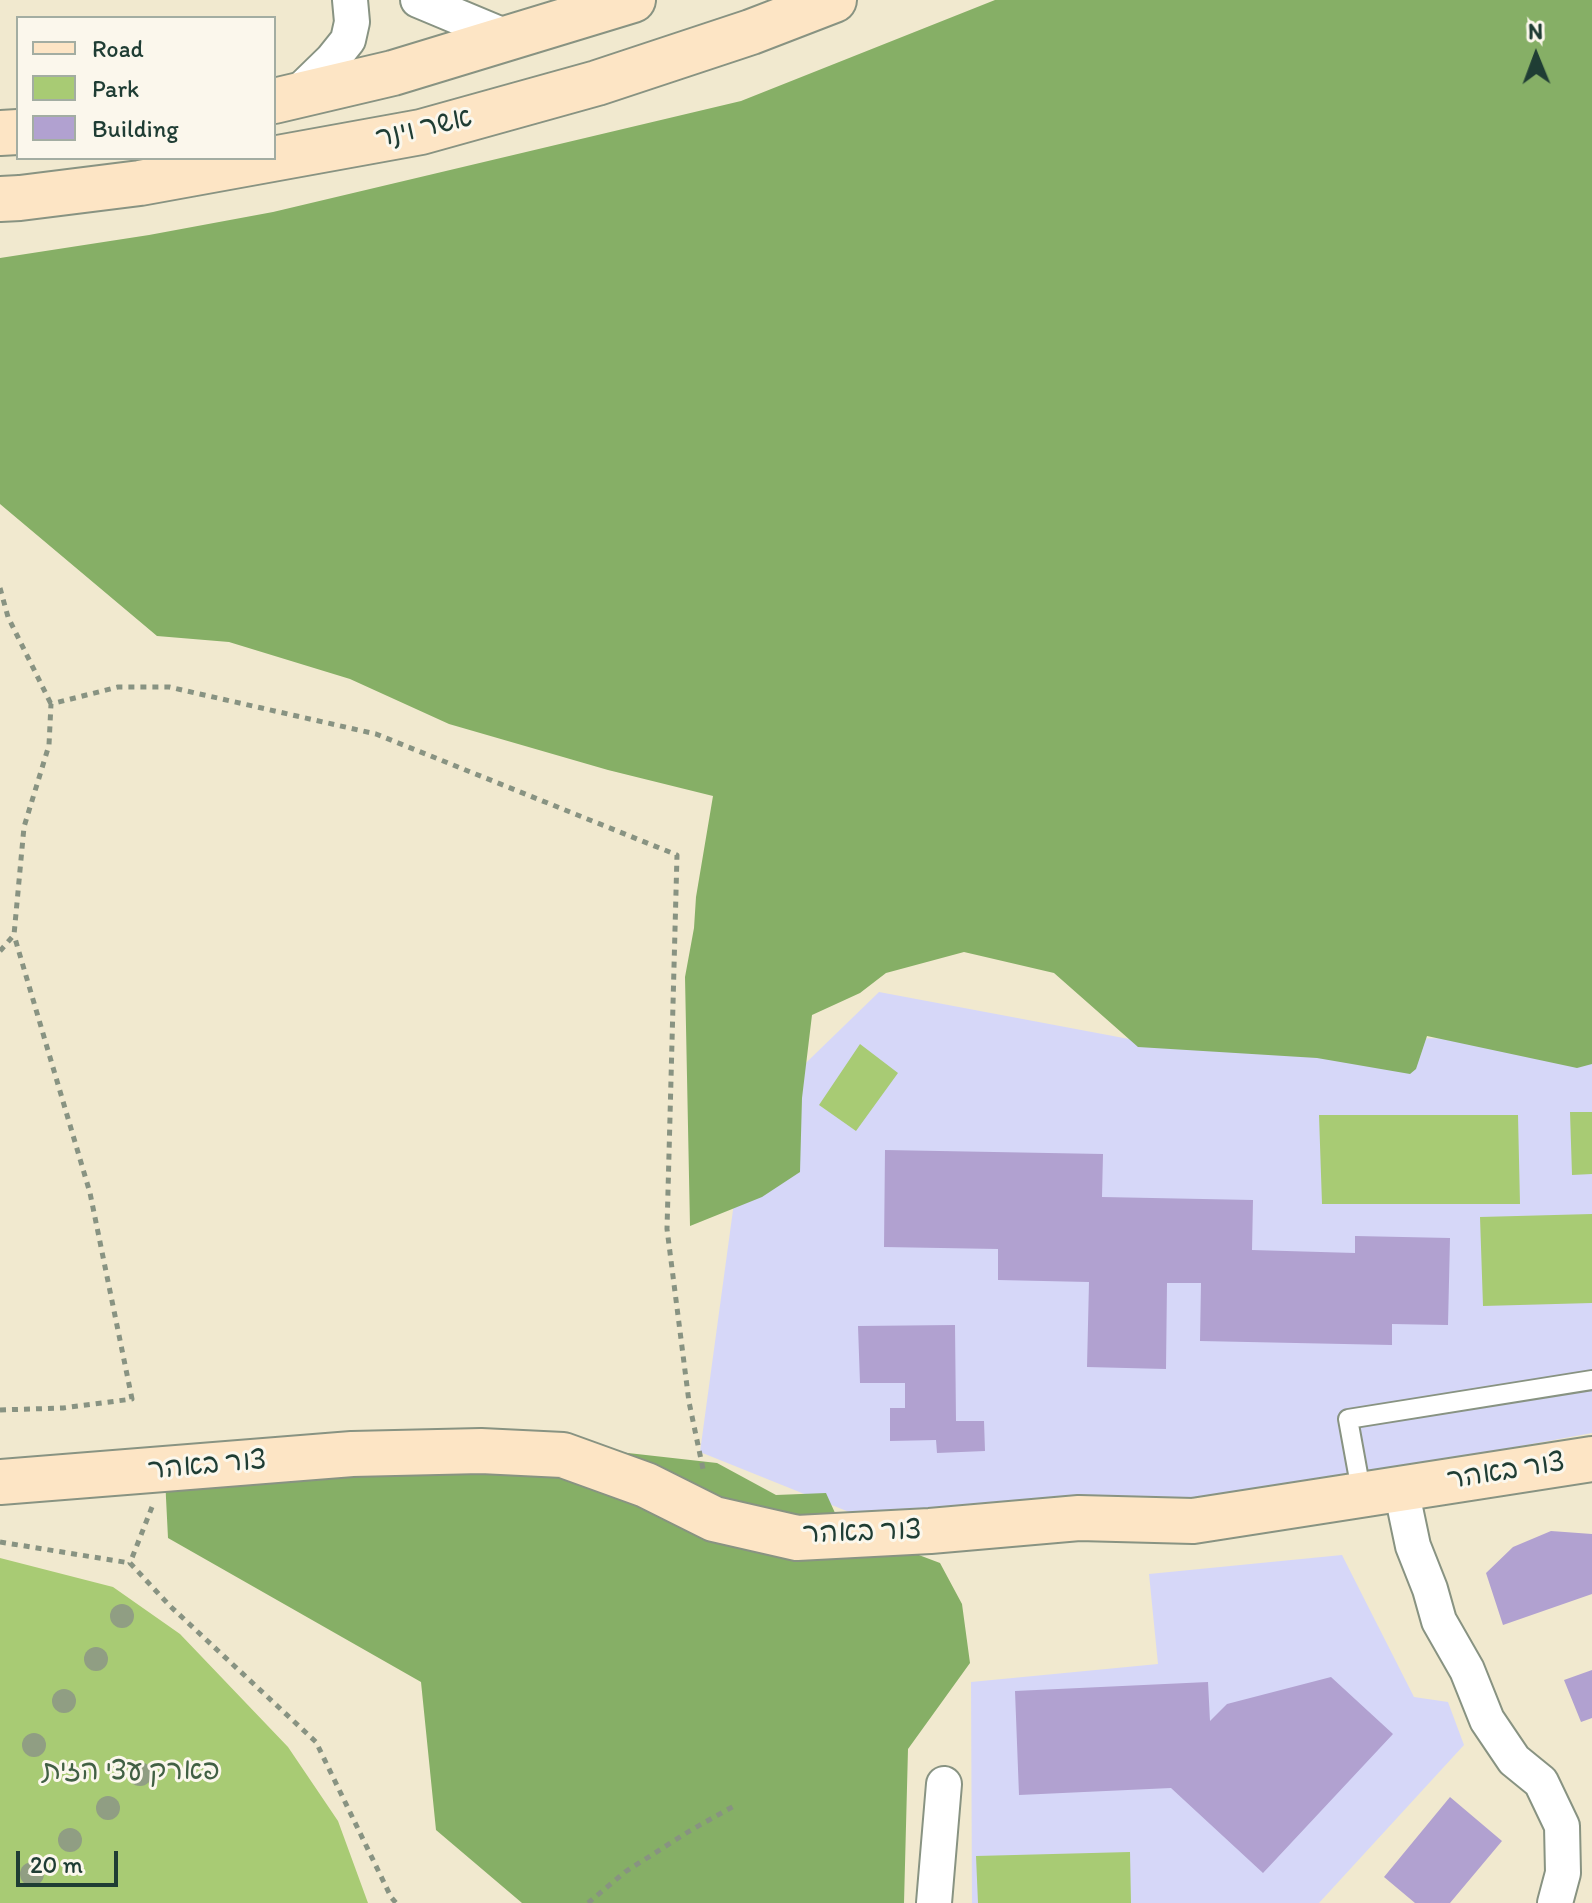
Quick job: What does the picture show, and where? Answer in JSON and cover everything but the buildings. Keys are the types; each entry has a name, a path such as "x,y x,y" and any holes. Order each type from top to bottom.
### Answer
{"street":[{"path":"284,98 332,60 348,40 352,22 350,0"},
{"path":"418,0 509,38"},
{"path":"284,98 393,73 633,0"},
{"name":"אשר וינר","path":"276,158 421,132 597,83 751,32 834,0"},
{"name":"אשר וינר","path":"0,199 140,183 267,160"},
{"name":"צור באהר","path":"0,1482 352,1454 481,1451 563,1455 646,1485 714,1519 797,1538 930,1531 1079,1518 1193,1521 1592,1459"},
{"path":"1381,1492 1413,1546 1439,1621 1467,1670 1487,1720 1514,1760 1541,1782 1562,1826 1563,1873 1555,1903"},
{"path":"934,1903 944,1784"}],"lane":[{"path":"1381,1492 1348,1419 1592,1380"}],"path":[{"path":"0,588 8,617 51,704 49,745 24,827 14,935 90,1193 132,1399 63,1408 0,1410"},
{"path":"51,704 118,687 169,687 376,734 677,855 667,1229 689,1402 714,1519"},
{"path":"0,951 14,935"},
{"path":"130,1563 167,1469"},
{"path":"0,1542 130,1563 170,1606 316,1742 396,1903"},
{"path":"588,1903 625,1872 734,1806"}],"shaded area":[{"path":"879,992 1129,1039 1592,1038 1592,1433 1247,1496 869,1520 700,1452 745,1122"},
{"path":"1342,1555 1414,1697 1448,1702 1464,1745 1319,1903 972,1903 971,1682 1158,1664 1149,1574"}],"green space":[{"path":"995,0 1592,0 1592,1064 1577,1068 1427,1036 1416,1069 1410,1074 1317,1058 1138,1047 1054,973 964,952 886,973 860,993 812,1015 802,1098 800,1172 762,1197 690,1226 685,977 713,796 608,770 449,724 350,679 229,642 157,636 0,504 0,258 273,212 741,101"},
{"path":"860,1044 898,1073 856,1131 819,1105"},
{"path":"1570,1112 1592,1112 1592,1174 1572,1175"},
{"path":"1319,1115 1518,1115 1520,1204 1322,1204"},
{"path":"1592,1214 1592,1303 1483,1306 1480,1217"},
{"path":"539,1443 717,1463 776,1495 826,1493 845,1535 887,1543 940,1563 962,1604 970,1663 908,1749 904,1903 522,1903 436,1830 421,1682 168,1538 164,1458"},
{"name":"פארק עצי הזית","path":"0,1558 113,1587 180,1634 288,1747 338,1821 368,1903 0,1903"},
{"path":"1130,1852 1131,1903 978,1903 976,1856"}]}
